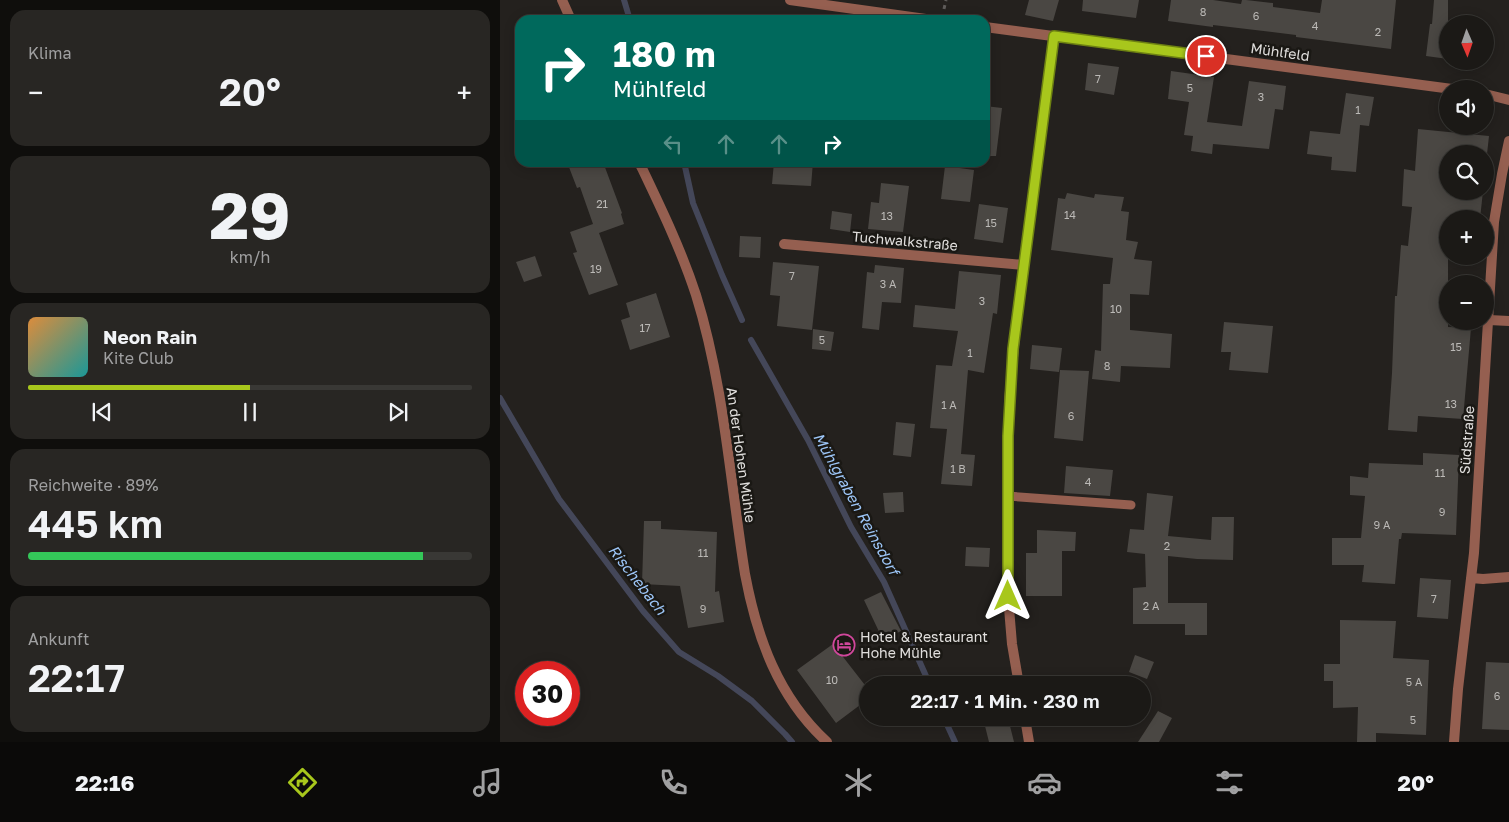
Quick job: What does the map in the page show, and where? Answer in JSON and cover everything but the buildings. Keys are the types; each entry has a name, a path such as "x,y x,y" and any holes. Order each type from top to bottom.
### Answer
{"street":[{"path":"562,0 569,15"},
{"path":"790,0 897,15"},
{"name":"Mühlfeld","path":"990,28 1439,87"},
{"path":"1018,676 1009,619 1007,496 1011,375 1054,36"},
{"path":"1494,96 1509,100"},
{"name":"Südstraße","path":"1491,275 1494,222 1509,141"},
{"name":"An der Hohen Mühle","path":"641,167 688,272 704,324 717,383 750,602 763,645 785,692 804,718 826,742"},
{"name":"Tuchwalkstraße","path":"784,244 1024,265"},
{"path":"1494,320 1509,321"},
{"name":"Südstraße","path":"1454,742 1471,578 1488,330"},
{"path":"1471,578 1509,577"},
{"path":"1026,726 1029,742"}],"lane":[{"path":"1007,496 1131,505"}],"waterway":[{"name":"Mühlgraben Reinsdorf","path":"624,0 628,15"},
{"name":"Mühlgraben Reinsdorf","path":"685,167 693,203 742,320"},
{"name":"Mühlgraben Reinsdorf","path":"751,340 808,440 851,527 884,582 926,676"},
{"name":"Rischebach","path":"500,398 559,499 643,611 679,652 718,676 752,701 792,742"},
{"name":"Mühlgraben Reinsdorf","path":"948,726 955,742"}],"place":[{"name":"Hotel & Restaurant Hohe Mühle","path":"844,645"}],"route":[{"path":"1008,596 1008,436 1013,349 1054,36 1206,56"}]}
